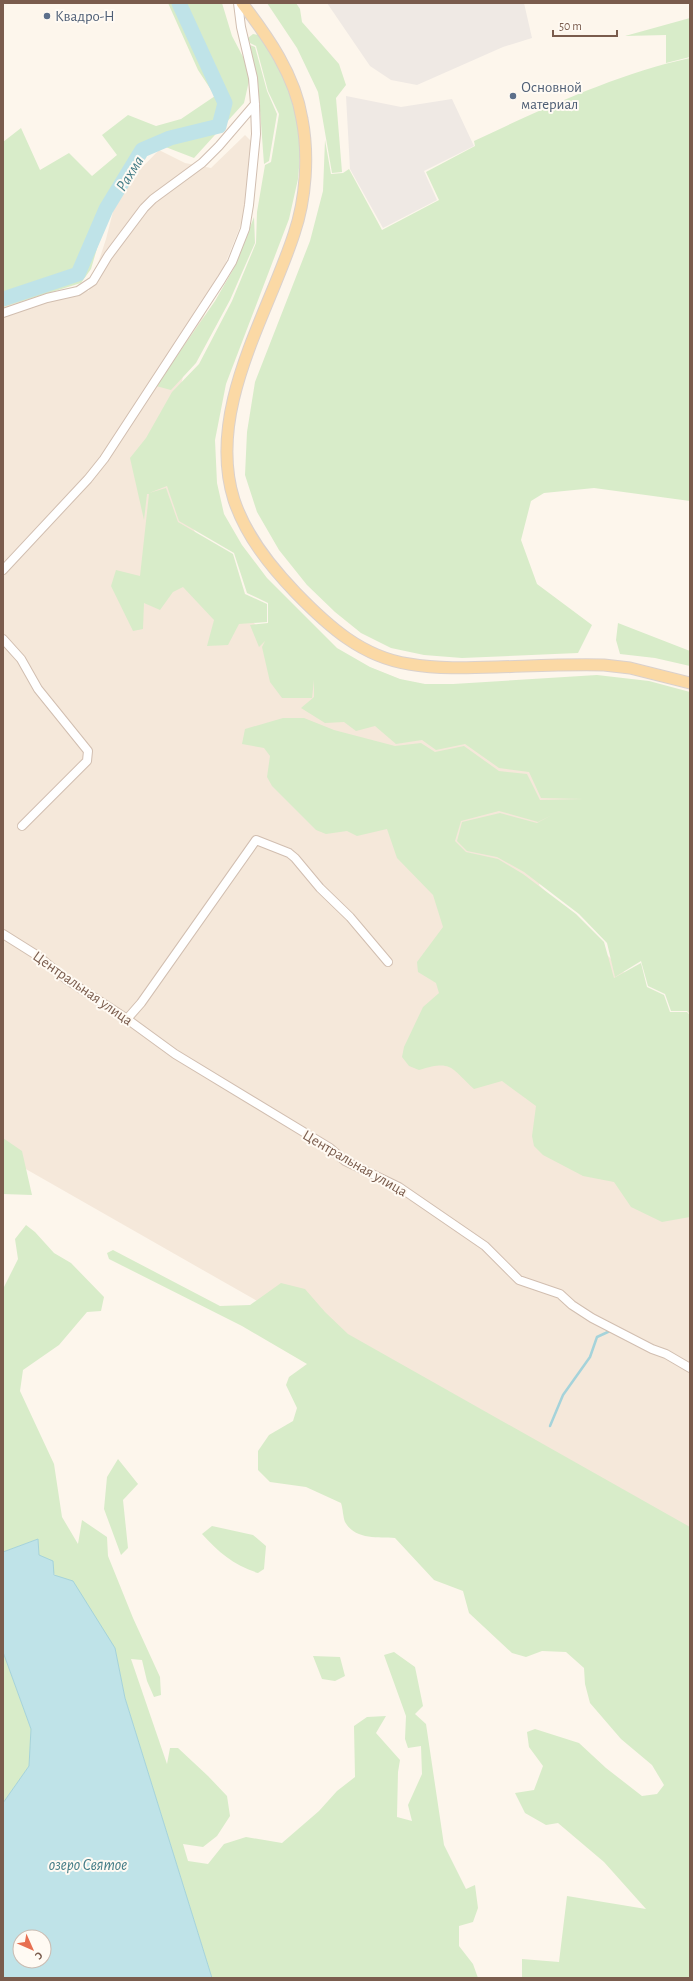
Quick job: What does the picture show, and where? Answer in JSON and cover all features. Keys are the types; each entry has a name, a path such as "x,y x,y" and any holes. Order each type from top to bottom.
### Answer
{"main road":[{"path":"242,3 264,32 284,67 302,117 305,143 301,202 295,232 248,351 232,406 227,438 227,460 235,501 244,524 256,546 286,583 332,629 370,653 386,659 432,667 604,665 630,668 690,683"}],"street":[{"path":"3,570 88,479 104,459 232,262 245,229 249,205 256,134 253,78 241,27 238,3"},
{"path":"3,313 47,298 78,291 93,280 108,256 144,208 153,199 202,163 219,146 255,104"},
{"path":"3,639 21,659 38,688 88,751 87,761 22,826"},
{"path":"127,1019 141,1002 256,840 289,853 295,858 320,888 350,917 388,962"},
{"name":"Центральная улица","path":"3,934 38,956 66,979 99,1002 127,1019 207,1074 330,1148 345,1160 399,1187 485,1246 519,1280 560,1294 572,1305 592,1318 652,1350 666,1354 690,1368"}],"shaded area":[{"path":"327,3 524,3 532,38 503,47 417,85 391,80 370,66"},
{"path":"346,96 401,107 452,99 474,146 424,171 437,200 383,228 350,169"},
{"path":"245,135 253,143 244,217 188,356 171,426 180,503 229,598 291,660 606,800 562,824 539,885 647,996 690,1048 690,1548 3,1156 3,266 22,288 37,298 89,291 106,239 118,192 159,150 185,163 211,168"}],"green space":[{"path":"168,3 222,3 232,36 251,72 244,103 194,158 150,141 125,192 108,211 91,269 81,283 3,307 3,142 21,128 40,170 69,153 92,176 117,155 102,135 128,115 156,126 181,119 215,96 198,70"},
{"path":"267,3 296,3 300,9 302,22 339,64 346,85 336,98 342,172 332,173 318,92 297,48"},
{"path":"690,18 690,57 666,63 666,35 625,36"},
{"path":"253,34 259,35 284,74 296,110 301,144 298,179 289,219 226,384 215,440 217,483 224,514 242,545 267,578 337,648 370,667 400,679 425,684 453,684 597,675 649,681 690,692 690,1014 687,1011 671,1011 665,994 648,986 641,961 615,977 607,943 579,914 524,872 497,857 467,851 457,841 462,822 500,813 537,823 552,815 538,822 499,811 461,821 455,841 466,852 498,859 523,874 576,914 604,942 614,978 641,963 647,987 664,995 670,1012 687,1012 690,1015 690,1217 662,1222 631,1207 614,1182 583,1176 543,1155 534,1146 532,1136 536,1106 502,1081 474,1089 455,1071 445,1066 430,1067 419,1070 409,1066 402,1057 404,1047 423,1007 439,993 436,983 418,972 417,962 443,927 433,895 397,858 387,829 357,836 347,831 326,834 316,830 272,786 267,777 270,756 264,748 242,744 245,729 283,718 304,718 334,730 395,746 421,743 435,752 464,746 499,771 527,774 540,800 583,799 541,798 529,772 499,768 465,744 436,750 422,740 396,744 375,726 356,731 344,722 325,723 301,708 314,697 314,680 312,698 282,698 270,682 262,647 265,641 259,647 250,625 268,623 268,603 247,593 234,553 179,521 167,486 149,493 166,488 178,522 233,554 245,594 267,604 267,622 239,624 228,645 207,646 214,620 183,587 173,592 160,610 144,603 143,629 133,631 111,586 116,570 140,576 149,494 147,494 144,520 130,458 146,438 172,392 199,364 232,301 256,243 257,212 265,165 271,162 279,114 268,91 256,46 250,43 248,38"},
{"path":"250,45 255,47 267,91 277,114 269,161 264,164 258,83"},
{"path":"690,58 690,501 594,488 544,493 531,501 521,540 537,584 592,625 578,653 462,658 424,655 391,648 361,633 335,612 307,585 279,550 257,512 245,475 247,432 255,382 310,241 323,191 325,140 331,174 343,173 349,169 382,230 439,200 426,172 475,146 474,141 553,105 607,83 635,73"},
{"path":"254,217 255,243 230,300 196,363 171,390 156,386 215,301 234,268"},
{"path":"618,623 690,651 690,666 655,658 620,654 616,640"},
{"path":"3,1138 22,1151 32,1195 3,1194"},
{"path":"26,1225 35,1232 54,1253 71,1263 104,1297 101,1311 87,1312 59,1345 23,1370 20,1391 54,1464 62,1517 78,1544 82,1520 107,1537 108,1556 133,1618 160,1677 161,1695 154,1697 147,1681 142,1660 131,1659 167,1764 170,1748 178,1748 227,1796 230,1816 217,1836 203,1847 183,1844 188,1861 208,1864 224,1844 246,1837 282,1843 319,1811 337,1791 355,1777 354,1726 367,1717 386,1716 376,1733 400,1760 398,1772 397,1817 412,1821 408,1805 422,1774 421,1746 408,1748 405,1739 406,1716 384,1655 394,1652 415,1667 423,1706 415,1714 426,1724 444,1845 466,1889 475,1885 478,1908 473,1922 459,1926 459,1946 473,1964 478,1978 212,1978 125,1698 115,1648 39,1555 38,1539 3,1552 3,1289 18,1259 15,1239"},
{"path":"113,1250 220,1306 250,1305 281,1283 305,1289 325,1312 348,1334 690,1527 690,1978 522,1978 522,1959 559,1962 567,1896 646,1909 604,1862 558,1823 546,1825 525,1813 515,1793 534,1790 543,1766 529,1747 527,1732 535,1729 579,1743 606,1768 642,1796 657,1794 664,1785 652,1765 621,1739 590,1703 585,1684 584,1668 566,1652 542,1651 526,1657 512,1653 469,1613 463,1591 434,1580 395,1538 361,1535 349,1528 345,1522 341,1503 306,1487 270,1482 258,1470 258,1451 269,1435 293,1421 297,1408 286,1385 289,1377 307,1364 242,1326 109,1259 107,1253"},
{"path":"118,1459 138,1484 123,1500 128,1548 121,1555 104,1509 107,1477"},
{"path":"212,1526 253,1535 266,1546 264,1569 258,1573 227,1558 202,1534"},
{"path":"3,1652 31,1729 29,1766 3,1803"},
{"path":"313,1656 340,1657 345,1676 335,1681 322,1679"}],"water":[{"name":"озеро Святое","path":"38,1539 39,1555 53,1561 54,1575 73,1581 115,1648 125,1698 212,1978 3,1978 3,1803 29,1766 31,1729 3,1652 3,1552"}],"waterway":[{"name":"Рахма","path":"3,299 78,274 106,209 142,150 170,138 219,126 225,103 179,3"},
{"path":"550,1426 563,1395 590,1357 597,1337 610,1331"}],"place":[{"name":"Квадро-Н","path":"47,16"},
{"name":"Основной материал","path":"513,96"}]}
